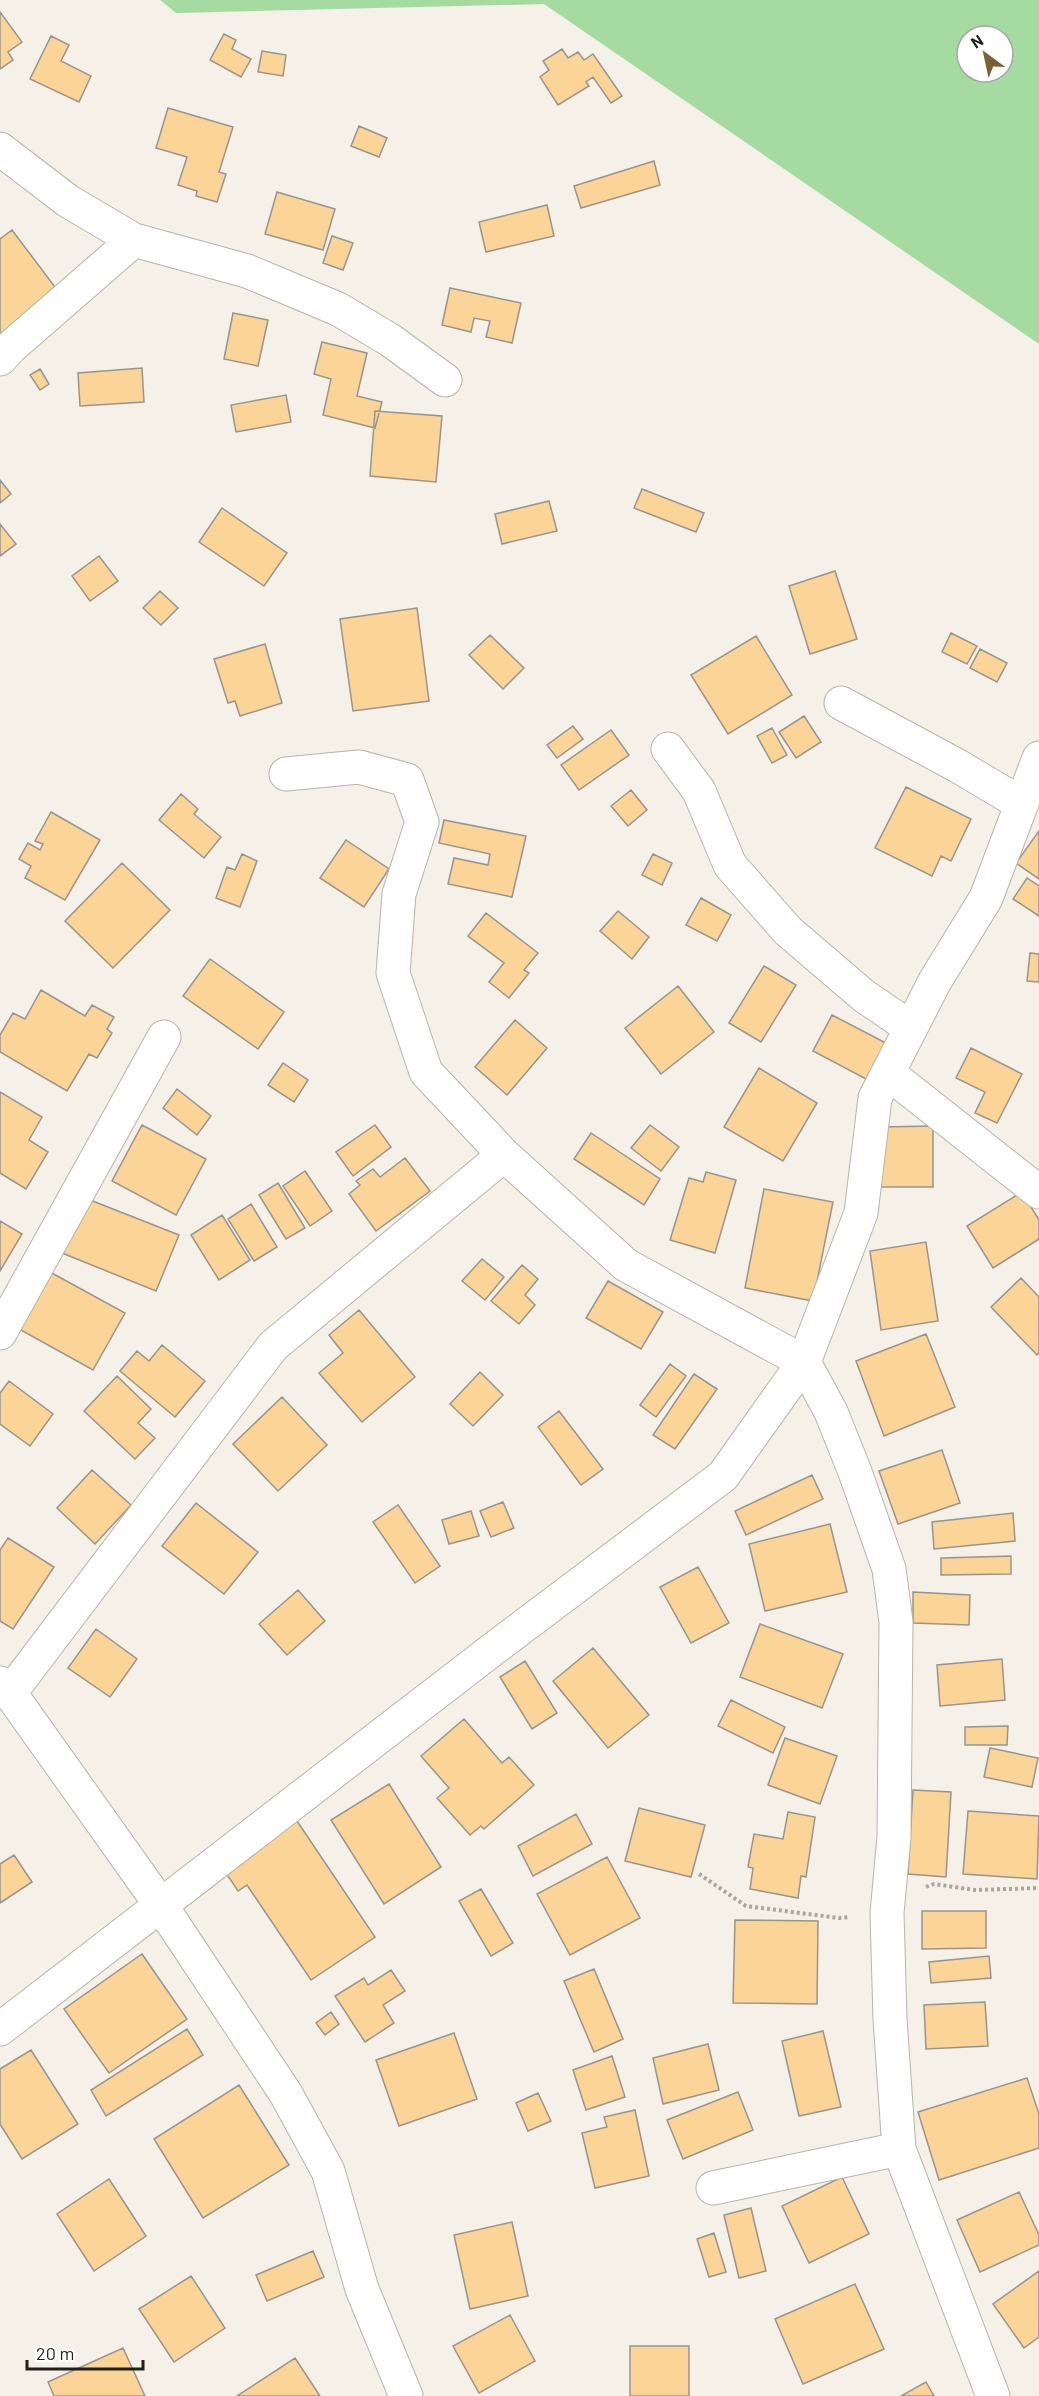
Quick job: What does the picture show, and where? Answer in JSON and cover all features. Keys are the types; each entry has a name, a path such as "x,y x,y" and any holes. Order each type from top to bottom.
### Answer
{"street":[{"path":"0,149 68,201 134,240 247,271 338,309 390,340 445,380"},
{"path":"0,359 134,240"},
{"path":"841,703 949,761 1020,804"},
{"path":"668,749 699,791 730,865 788,931 864,996 911,1028"},
{"path":"0,2029 492,1650 723,1476 804,1362 861,1213 875,1098 935,981 986,897 1039,758"},
{"path":"286,774 359,766 407,780 422,822 399,894 393,973 426,1072 504,1155 626,1265 804,1362 831,1412 889,1569 896,1622 894,1837 887,1913 890,2019 899,2149 993,2396"},
{"path":"0,1333 164,1037"},
{"path":"888,1073 1039,1192"},
{"path":"406,2396 362,2289 328,2171 286,2094 160,1904 5,1688 273,1346 504,1155"},
{"path":"712,2188 899,2149"}],"green space":[{"path":"160,0 1039,0 1039,344 544,4 176,13"}],"building":[{"path":"0,12 22,42 8,52 13,60 0,69"},
{"path":"224,34 236,40 232,49 251,59 241,77 210,60"},
{"path":"51,36 69,45 61,61 91,76 79,102 30,79"},
{"path":"562,49 568,58 578,52 584,60 593,54 622,96 611,103 593,77 586,82 589,86 558,105 540,77 549,70 543,61"},
{"path":"262,51 286,55 283,76 258,72"},
{"path":"168,108 233,127 219,172 226,174 217,202 196,196 197,191 178,185 187,157 156,148"},
{"path":"359,126 387,138 379,157 351,146"},
{"path":"654,161 660,185 581,208 574,186"},
{"path":"277,192 335,209 323,250 265,234"},
{"path":"547,205 554,236 486,252 479,222"},
{"path":"12,230 58,291 0,335 0,239"},
{"path":"332,236 353,243 343,270 323,263"},
{"path":"450,288 521,303 512,343 486,337 490,321 474,318 471,332 442,325"},
{"path":"233,313 268,320 258,366 224,359"},
{"path":"322,342 367,353 357,396 382,402 375,428 323,415 331,379 314,374"},
{"path":"142,368 144,402 80,406 78,373"},
{"path":"40,369 49,384 40,390 30,375"},
{"path":"286,395 291,422 236,432 231,405"},
{"path":"375,411 442,416 436,482 370,476"},
{"path":"0,480 11,494 0,503"},
{"path":"642,489 704,513 696,532 634,508"},
{"path":"549,501 557,531 502,544 495,514"},
{"path":"222,508 287,553 264,586 199,542"},
{"path":"0,524 16,544 0,556"},
{"path":"99,556 118,581 90,601 72,576"},
{"path":"835,571 857,639 810,654 789,586"},
{"path":"160,591 178,608 161,625 143,608"},
{"path":"417,608 429,701 353,711 340,619"},
{"path":"951,633 977,646 967,664 942,652"},
{"path":"490,635 524,668 503,689 469,655"},
{"path":"756,636 792,695 728,734 691,675"},
{"path":"265,644 282,703 240,716 235,701 228,703 214,659"},
{"path":"980,649 1007,663 997,682 970,668"},
{"path":"804,716 821,742 796,758 779,732"},
{"path":"573,726 583,739 557,758 547,745"},
{"path":"772,728 787,755 772,763 757,736"},
{"path":"611,730 629,755 579,790 561,765"},
{"path":"906,787 971,819 951,861 941,856 932,876 875,848"},
{"path":"631,790 647,810 628,826 611,806"},
{"path":"181,794 198,809 194,814 221,837 204,858 159,820"},
{"path":"51,812 100,840 65,900 25,878 31,866 19,859 28,843 40,850 43,844 35,841"},
{"path":"444,820 526,836 512,897 448,884 454,858 488,865 490,854 439,843"},
{"path":"1039,831 1039,879 1016,863"},
{"path":"346,840 389,869 364,907 320,878"},
{"path":"242,854 257,861 240,907 216,898 227,867 235,870"},
{"path":"653,854 672,863 662,885 642,875"},
{"path":"122,863 170,910 113,968 65,921"},
{"path":"1027,878 1039,886 1039,916 1013,899"},
{"path":"701,898 731,915 717,941 686,925"},
{"path":"618,911 649,937 632,959 600,931"},
{"path":"486,913 538,953 524,970 529,973 509,998 489,982 504,963 468,936"},
{"path":"1030,953 1039,954 1039,982 1027,981"},
{"path":"210,959 284,1012 258,1049 183,996"},
{"path":"764,966 796,985 761,1042 729,1023"},
{"path":"678,986 714,1032 661,1074 625,1028"},
{"path":"41,990 85,1016 92,1005 114,1017 107,1029 112,1033 97,1058 89,1054 67,1091 0,1052 0,1035 13,1013 25,1019"},
{"path":"832,1015 886,1043 866,1079 813,1051"},
{"path":"515,1020 547,1048 507,1095 475,1067"},
{"path":"971,1048 1022,1074 997,1123 975,1113 985,1092 956,1078"},
{"path":"283,1063 308,1080 294,1102 268,1085"},
{"path":"759,1068 817,1103 783,1161 724,1127"},
{"path":"177,1089 211,1116 197,1135 163,1108"},
{"path":"0,1092 42,1117 29,1140 48,1152 26,1189 0,1173"},
{"path":"142,1125 206,1159 176,1215 112,1181"},
{"path":"375,1125 391,1147 353,1176 336,1152"},
{"path":"650,1125 679,1147 661,1171 631,1148"},
{"path":"933,1126 933,1187 879,1187 878,1127"},
{"path":"591,1133 660,1179 644,1205 574,1159"},
{"path":"405,1158 430,1191 376,1231 349,1194 360,1185 356,1181 373,1169 380,1177"},
{"path":"305,1171 332,1211 310,1226 283,1186"},
{"path":"706,1172 736,1180 715,1253 670,1240 689,1178 703,1182"},
{"path":"278,1183 305,1228 286,1239 259,1195"},
{"path":"764,1189 833,1202 813,1301 745,1288"},
{"path":"1022,1192 1039,1220 1039,1239 993,1268 967,1226"},
{"path":"85,1198 179,1235 156,1291 62,1253"},
{"path":"251,1204 277,1247 254,1261 228,1219"},
{"path":"222,1215 250,1260 219,1280 191,1235"},
{"path":"0,1221 22,1234 0,1271"},
{"path":"926,1242 938,1321 881,1330 870,1251"},
{"path":"482,1259 504,1277 485,1300 462,1281"},
{"path":"522,1265 538,1279 525,1295 535,1305 519,1324 491,1301"},
{"path":"50,1272 125,1313 93,1370 19,1329"},
{"path":"1021,1278 1039,1297 1039,1353 1037,1355 991,1307"},
{"path":"608,1281 663,1312 641,1349 586,1318"},
{"path":"359,1310 415,1377 362,1422 319,1373 343,1353 329,1335"},
{"path":"926,1334 955,1407 884,1436 856,1361"},
{"path":"162,1345 205,1381 175,1417 120,1371 137,1351 149,1361"},
{"path":"670,1364 686,1376 656,1417 640,1405"},
{"path":"480,1372 503,1395 473,1426 450,1404"},
{"path":"694,1374 717,1389 675,1449 653,1435"},
{"path":"117,1376 151,1409 138,1423 155,1438 135,1459 84,1411"},
{"path":"9,1381 53,1414 30,1446 0,1424 0,1393"},
{"path":"282,1397 327,1445 278,1491 233,1444"},
{"path":"559,1411 603,1469 581,1485 538,1427"},
{"path":"942,1450 960,1503 898,1524 879,1471"},
{"path":"92,1470 131,1505 95,1544 57,1508"},
{"path":"812,1475 823,1499 746,1535 735,1511"},
{"path":"503,1502 514,1528 491,1537 480,1511"},
{"path":"196,1503 258,1552 224,1594 162,1546"},
{"path":"398,1505 440,1566 415,1583 373,1522"},
{"path":"471,1511 479,1536 449,1544 442,1520"},
{"path":"1013,1513 1015,1541 934,1549 932,1522"},
{"path":"830,1524 847,1592 765,1611 749,1544"},
{"path":"8,1538 54,1567 13,1629 0,1621 0,1550"},
{"path":"1011,1556 1011,1574 941,1575 941,1558"},
{"path":"698,1567 729,1623 691,1643 660,1587"},
{"path":"298,1590 325,1621 287,1655 259,1624"},
{"path":"913,1592 970,1595 969,1625 913,1623"},
{"path":"760,1624 843,1654 822,1708 740,1677"},
{"path":"96,1629 137,1659 110,1697 68,1668"},
{"path":"593,1648 649,1715 608,1748 553,1681"},
{"path":"1002,1659 1005,1700 940,1706 937,1665"},
{"path":"525,1661 557,1713 532,1729 500,1677"},
{"path":"731,1700 785,1727 773,1753 718,1726"},
{"path":"464,1719 502,1763 509,1757 534,1785 484,1829 481,1826 470,1835 437,1798 449,1788 421,1756"},
{"path":"1008,1726 1007,1745 965,1745 965,1727"},
{"path":"785,1738 837,1756 820,1804 768,1785"},
{"path":"990,1748 1038,1758 1032,1787 984,1777"},
{"path":"389,1784 441,1867 384,1904 331,1820"},
{"path":"913,1790 951,1792 946,1877 908,1874"},
{"path":"639,1808 705,1825 691,1877 625,1861"},
{"path":"968,1811 1039,1816 1037,1879 963,1874"},
{"path":"788,1812 815,1817 806,1877 801,1876 798,1898 750,1889 753,1868 748,1867 754,1834 783,1839"},
{"path":"576,1814 592,1844 533,1876 518,1846"},
{"path":"297,1821 375,1937 311,1980 247,1885 238,1891 224,1870"},
{"path":"14,1855 32,1882 0,1903 0,1864"},
{"path":"607,1857 640,1918 570,1955 537,1894"},
{"path":"481,1889 513,1943 491,1956 459,1901"},
{"path":"922,1911 986,1911 986,1948 922,1949"},
{"path":"735,1920 818,1921 817,2004 733,2003"},
{"path":"142,1954 187,2019 109,2073 64,2009"},
{"path":"989,1956 991,1978 931,1983 929,1962"},
{"path":"594,1969 623,2039 594,2052 564,1981"},
{"path":"391,1970 405,1991 383,2005 394,2023 365,2042 335,1996 364,1978 368,1985"},
{"path":"985,2002 988,2046 926,2049 924,2005"},
{"path":"331,2012 339,2024 325,2035 316,2023"},
{"path":"187,2029 203,2055 106,2116 91,2090"},
{"path":"823,2031 841,2107 799,2116 782,2041"},
{"path":"454,2033 477,2099 399,2126 376,2060"},
{"path":"708,2044 719,2090 663,2104 653,2058"},
{"path":"31,2050 78,2124 22,2159 0,2124 0,2069"},
{"path":"612,2056 625,2097 586,2110 573,2070"},
{"path":"1027,2078 1039,2114 1039,2148 939,2180 918,2112"},
{"path":"239,2085 289,2165 203,2218 154,2139"},
{"path":"738,2092 753,2130 683,2159 667,2120"},
{"path":"538,2093 551,2121 528,2131 516,2103"},
{"path":"635,2110 649,2176 595,2188 582,2133 607,2127 604,2117"},
{"path":"842,2177 869,2234 809,2263 782,2206"},
{"path":"109,2179 146,2236 94,2271 57,2214"},
{"path":"1019,2192 1039,2235 1039,2245 980,2272 957,2220"},
{"path":"751,2208 766,2271 739,2278 724,2215"},
{"path":"512,2222 528,2296 470,2309 454,2235"},
{"path":"714,2233 726,2272 709,2277 697,2239"},
{"path":"313,2251 324,2277 267,2301 256,2275"},
{"path":"1039,2271 1039,2337 1024,2348 993,2304"},
{"path":"191,2276 225,2328 174,2362 139,2309"},
{"path":"855,2284 884,2349 803,2384 775,2319"},
{"path":"510,2315 535,2361 479,2393 453,2346"},
{"path":"630,2346 689,2346 689,2396 630,2396"},
{"path":"123,2348 145,2396 54,2396 48,2382"},
{"path":"295,2358 320,2396 237,2396"},
{"path":"926,2382 934,2396 901,2396"}]}
